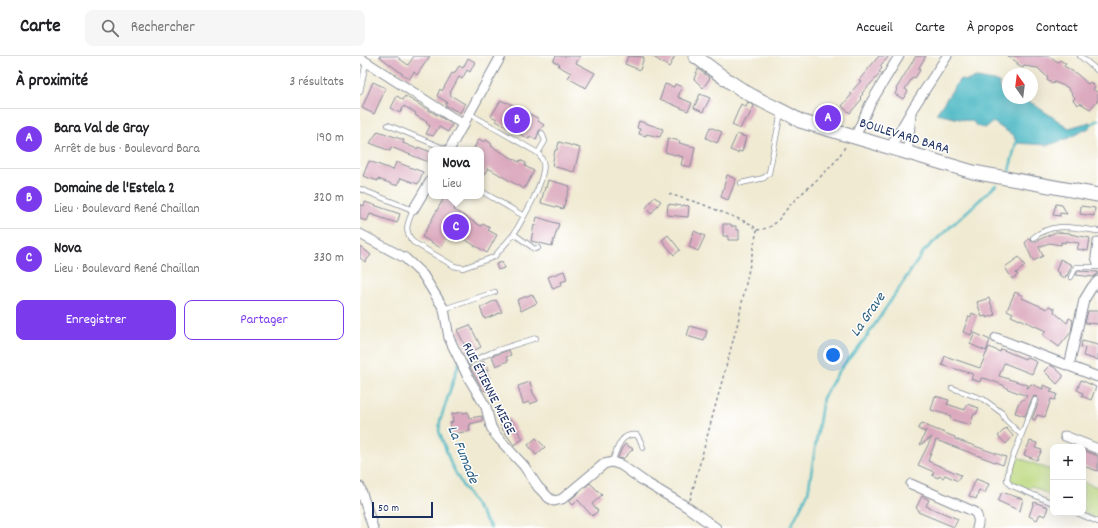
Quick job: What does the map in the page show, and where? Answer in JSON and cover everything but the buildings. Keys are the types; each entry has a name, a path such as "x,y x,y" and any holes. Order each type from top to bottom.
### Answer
{"street":[{"path":"451,147 501,56"},
{"name":"BOULEVARD BARA","path":"695,56 738,88 800,121 891,144 972,172 1098,195"},
{"path":"854,134 899,56"},
{"path":"891,144 947,56"},
{"path":"363,60 464,125"},
{"path":"907,149 911,111"},
{"path":"413,210 428,185"},
{"name":"RUE ÉTIENNE MIEGE","path":"360,234 405,258 423,275 444,309 449,338 467,364 468,377 486,407 491,427 500,440 524,466 538,487 549,498 554,501 562,499 604,464 612,462"},
{"path":"1098,242 1096,257 1098,263"},
{"path":"1069,366 1084,300 1092,286 1098,281"},
{"path":"996,338 1098,377"},
{"path":"1065,436 1098,449"},
{"path":"612,462 621,465 645,482 687,506 716,528"},
{"path":"911,484 975,512 979,523 977,528"},
{"path":"360,487 373,528"}],"lane":[{"path":"1080,56 1098,71"},
{"path":"360,92 363,60"},
{"path":"741,183 764,178 769,173 783,111"},
{"path":"360,189 413,210 407,227 408,236 413,242 454,266 463,268 494,257 514,234 534,198 544,170 542,158 538,154 470,114"},
{"path":"388,125 442,147"},
{"path":"538,154 545,141 542,133"},
{"path":"484,194 524,216"},
{"path":"1032,238 1040,231 1063,226 1098,231"},
{"path":"514,234 534,249 538,248"},
{"path":"1071,277 1076,267 1098,267"},
{"path":"444,309 495,292"},
{"path":"467,364 501,349 536,338"},
{"path":"952,388 983,399 1002,413 1005,419 1022,435"},
{"path":"1035,400 1009,467 1007,480 1010,485 1050,502"},
{"path":"612,462 622,439 627,436 637,435 643,448"},
{"path":"1084,516 1098,522"}],"path":[{"path":"757,230 768,228 774,224 790,205 835,162 854,134"},
{"path":"669,194 702,204 751,224 757,230"},
{"path":"687,506 690,500 738,322 757,230"}],"green space":[{"path":"1017,457 1050,470 1050,495 1032,486 1026,489 1010,480 1010,470"},
{"path":"1086,483 1098,487 1098,520 1086,514"}],"water":[{"path":"977,78 999,82 1002,90 1002,104 1033,104 1069,128 1090,122 1089,128 1064,140 1048,145 1016,143 1014,136 993,122 985,128 976,126 974,122 936,114 960,79 965,81"}],"waterway":[{"name":"La Grave","path":"1088,126 1098,120"},
{"name":"La Grave","path":"1009,171 1016,143 1018,142"},
{"name":"La Grave","path":"790,528 808,493 823,398 839,371 865,339 924,251 996,185"},
{"name":"La Fumade","path":"459,363 440,421 439,431 451,464 462,485 491,528"}],"place":[{"name":"Bara Val de Gray","path":"828,118"},
{"name":"Domaine de l'Estela 2","path":"517,120"},
{"name":"Nova","path":"456,227"}]}
